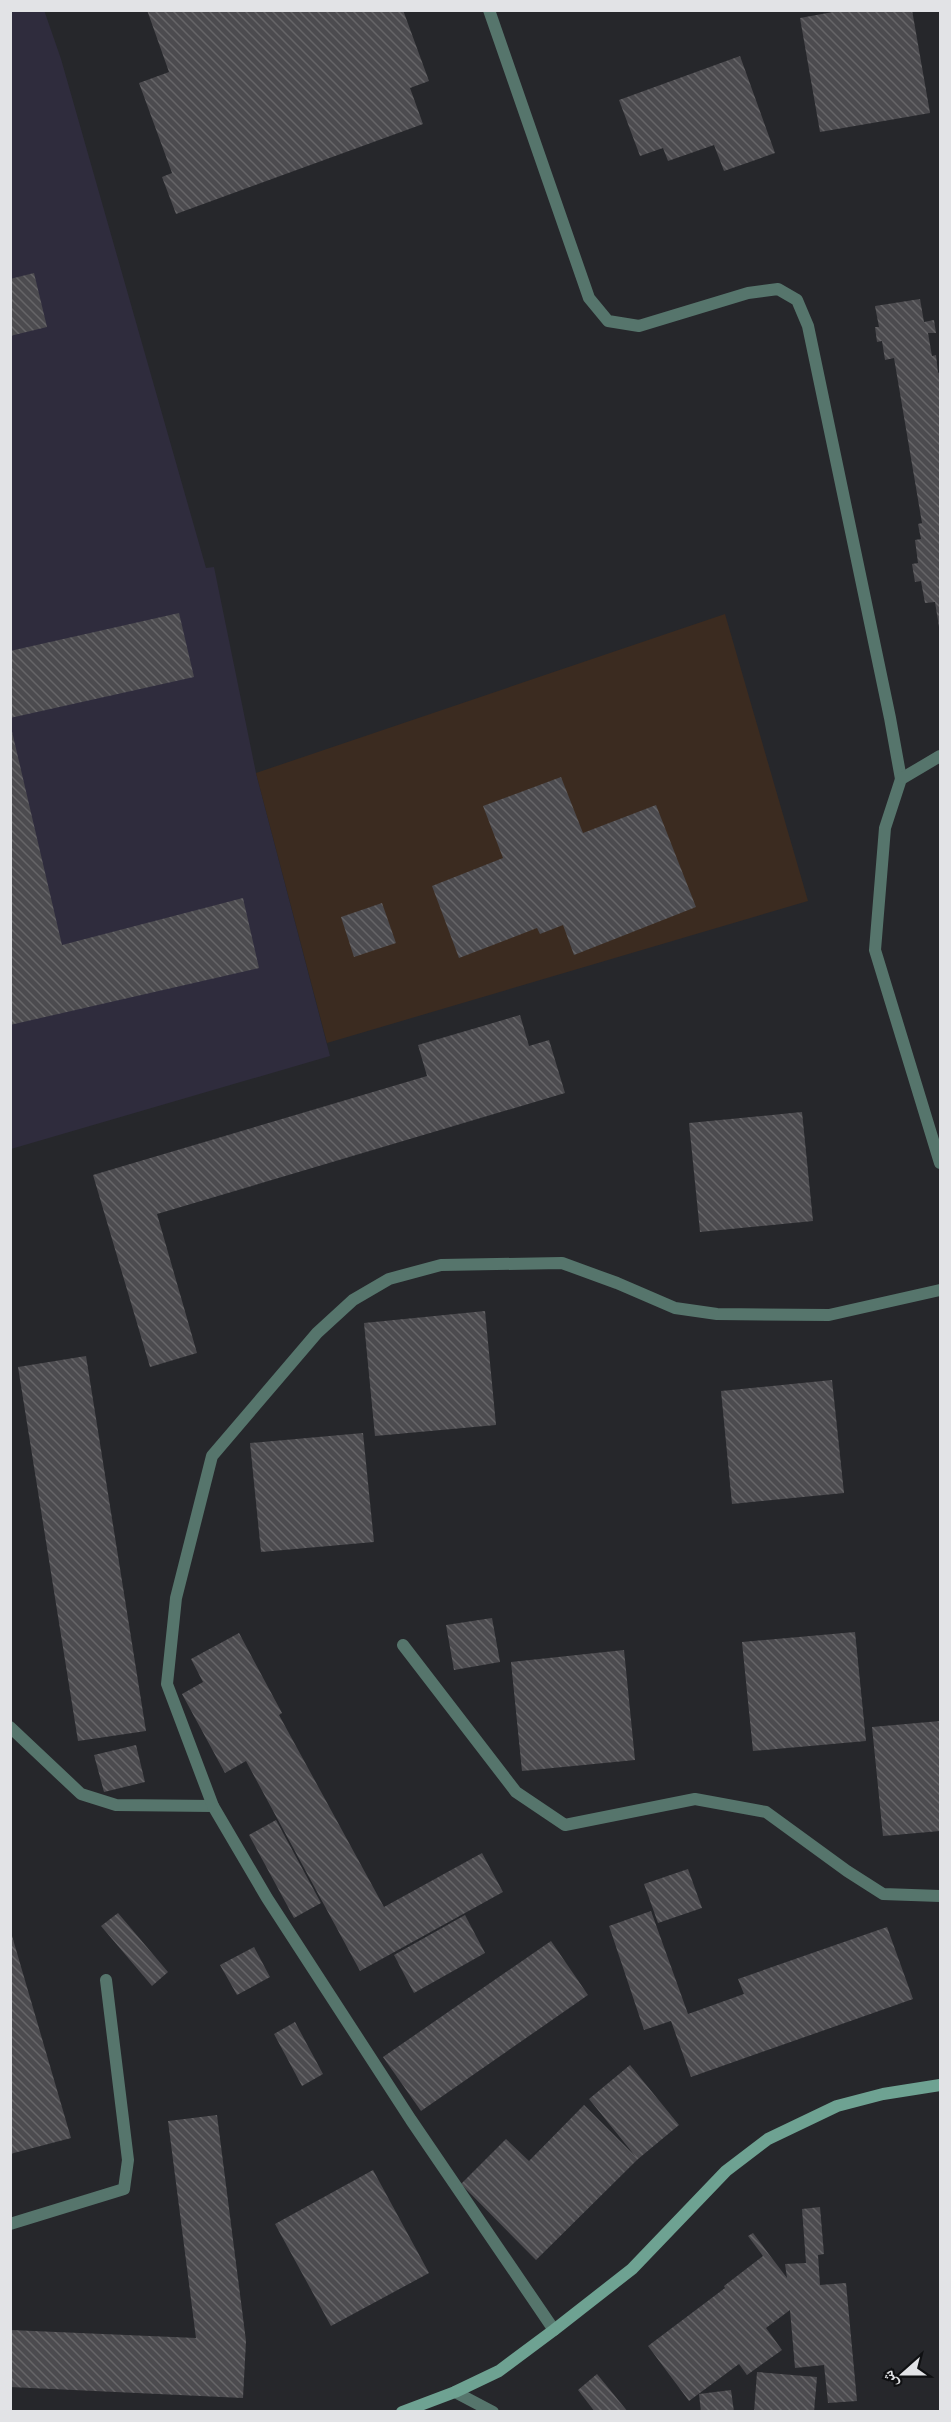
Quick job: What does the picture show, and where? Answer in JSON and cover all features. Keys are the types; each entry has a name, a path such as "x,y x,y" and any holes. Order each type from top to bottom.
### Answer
{"main road":[{"path":"402,2412 455,2392 499,2371 554,2330 632,2269 726,2171 768,2139 837,2106 883,2094 940,2085"}],"street":[{"path":"489,10 589,298 608,321 639,327 748,293 778,289 797,300 808,327 901,779 885,828 875,950 940,1163"},
{"path":"901,779 940,756"},
{"path":"554,2330 399,2101 267,1898 213,1806 167,1684 176,1598 212,1456 317,1333 353,1300 389,1279 441,1265 562,1263 675,1308 717,1314 830,1315 940,1290"},
{"path":"403,1645 516,1792 565,1826 695,1799 766,1812 847,1871 883,1894 940,1896"},
{"path":"10,1727 81,1794 116,1805 213,1806"},
{"path":"10,2224 124,2189 128,2160 105,1980"},
{"path":"455,2392 493,2412"}],"shaded area":[{"path":"44,10 61,59 206,568 214,567 256,773 330,1056 11,1149 10,11"},
{"path":"725,614 808,901 327,1043 256,773"}],"building":[{"path":"147,10 403,10 429,81 410,88 423,124 176,214 162,177 172,173 139,83 169,72"},
{"path":"844,10 912,10 930,113 820,132 800,18"},
{"path":"740,56 775,153 724,171 714,145 668,161 663,148 640,156 619,100"},
{"path":"34,273 47,327 10,336 10,279"},
{"path":"920,299 924,322 934,320 936,333 928,333 932,356 936,355 938,373 940,372 939,627 935,602 925,603 921,581 915,582 912,564 918,563 915,540 921,539 918,524 922,523 894,358 885,360 882,341 877,342 875,327 879,327 875,306"},
{"path":"179,613 194,677 10,718 10,651"},
{"path":"10,723 62,945 243,898 259,968 10,1025"},
{"path":"561,777 583,833 656,805 696,907 574,955 563,925 540,934 537,928 459,958 432,886 503,858 483,806"},
{"path":"382,903 396,943 354,957 341,917"},
{"path":"520,1015 529,1046 549,1040 565,1093 157,1214 197,1353 150,1367 93,1175 427,1076 418,1045"},
{"path":"802,1112 813,1221 700,1232 689,1123"},
{"path":"485,1311 496,1425 375,1436 364,1323"},
{"path":"86,1356 146,1731 78,1741 18,1367"},
{"path":"832,1380 844,1493 732,1504 721,1391"},
{"path":"363,1433 374,1542 261,1552 250,1443"},
{"path":"492,1618 500,1662 454,1670 446,1625"},
{"path":"855,1632 866,1741 753,1751 742,1642"},
{"path":"239,1633 282,1713 279,1715 384,1907 482,1853 503,1892 360,1971 246,1761 225,1773 182,1694 203,1682 191,1659"},
{"path":"624,1650 635,1760 522,1771 511,1662"},
{"path":"940,1721 940,1831 883,1836 872,1727"},
{"path":"136,1745 145,1782 104,1792 94,1755"},
{"path":"276,1820 321,1903 294,1918 249,1835"},
{"path":"688,1869 702,1908 658,1923 644,1884"},
{"path":"651,1911 688,2014 744,1994 738,1979 887,1927 913,1999 691,2077 671,2021 644,2030 609,1926"},
{"path":"118,1913 168,1972 152,1986 101,1926"},
{"path":"465,1915 485,1953 414,1993 394,1955"},
{"path":"10,1929 71,2138 10,2154"},
{"path":"551,1941 588,1995 421,2111 383,2057"},
{"path":"254,1947 270,1977 237,1995 220,1965"},
{"path":"295,2022 323,2074 302,2086 274,2034"},
{"path":"630,2065 679,2125 638,2159 536,2260 461,2184 506,2139 529,2161 584,2105 636,2157 589,2099"},
{"path":"217,2115 246,2341 243,2398 10,2387 10,2330 196,2338 168,2121"},
{"path":"373,2170 429,2273 331,2326 275,2224"},
{"path":"820,2207 824,2254 818,2255 820,2285 846,2283 857,2401 828,2403 824,2365 795,2368 790,2310 766,2328 782,2350 747,2375 739,2364 689,2401 648,2346 763,2256 748,2236 753,2233 787,2278 785,2264 806,2263 802,2209"},
{"path":"757,2372 817,2377 814,2412 754,2412"},
{"path":"597,2374 628,2412 595,2412 578,2390"},
{"path":"731,2390 734,2412 701,2412 699,2394"}]}
